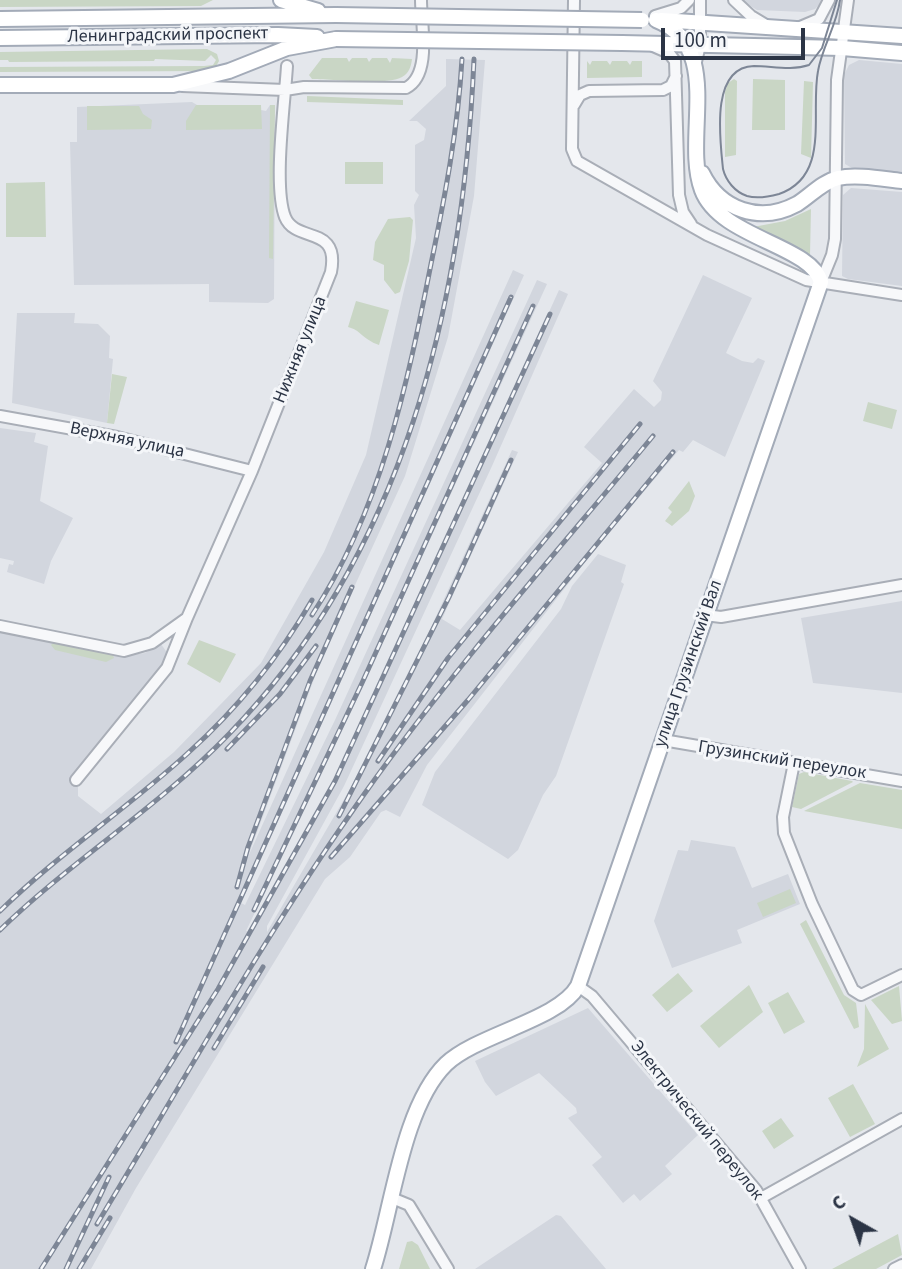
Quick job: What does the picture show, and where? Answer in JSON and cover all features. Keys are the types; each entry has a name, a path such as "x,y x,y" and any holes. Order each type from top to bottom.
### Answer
{"main road":[{"path":"281,0 329,14 649,20 766,25 902,36"},
{"name":"Ленинградский проспект","path":"0,19 329,14"},
{"path":"649,20 673,29 693,45 698,165 702,192 716,212 759,239 811,265 818,272 821,282"},
{"name":"Ленинградский проспект","path":"0,38 278,35 336,39"},
{"path":"0,85 173,85 229,71 287,48 336,39 642,43 842,48 902,53"},
{"path":"698,165 716,194 740,210 774,212 805,198 836,178 902,181"},
{"name":"улица Грузинский Вал","path":"578,986 821,282"},
{"path":"373,1269 398,1168 419,1109 439,1072 466,1050 563,1002 578,986"}],"street":[{"path":"303,0 329,14"},
{"path":"173,85 285,90 304,87 395,90 411,86 421,65 421,0"},
{"path":"575,0 572,149 577,160 699,230 806,280 902,295"},
{"path":"649,20 681,8 689,0"},
{"path":"693,45 701,22 700,0"},
{"path":"734,0 751,16 766,25"},
{"path":"797,27 819,19 829,0"},
{"name":"улица Грузинский Вал","path":"821,282 834,247 837,80 848,0"},
{"path":"642,43 669,53 676,61 680,201 687,218 699,230"},
{"path":"285,90 287,66 293,53 314,44"},
{"path":"287,66 293,80 304,87"},
{"path":"574,105 580,95 589,91 667,88 677,73"},
{"name":"Нижняя улица","path":"76,780 167,668 184,619 252,471 319,308 333,263 326,243 291,226 285,218 281,185 285,90"},
{"name":"Верхняя улица","path":"0,416 117,437 252,471"},
{"path":"705,615 721,617 902,585"},
{"path":"0,626 124,651 152,643 184,619"},
{"name":"Грузинский переулок","path":"663,740 902,781"},
{"path":"794,763 783,817 784,833 812,904 853,990 861,995 902,975"},
{"name":"Электрический переулок","path":"578,986 592,996 761,1198 800,1269"},
{"path":"761,1198 902,1119"},
{"path":"392,1198 409,1205 448,1269"},
{"path":"894,1269 902,1265"}],"shaded area":[{"path":"741,0 824,0 815,9 805,12 757,10"},
{"path":"446,59 485,60 474,196 448,337 405,476 323,655 247,859 513,270 524,275 241,903 245,905 335,720 537,280 547,284 356,701 246,931 249,932 266,904 353,743 559,290 568,294 492,466 344,786 267,926 267,932 350,789 423,645 512,450 518,452 442,619 460,630 602,463 584,447 634,389 654,407 661,400 662,392 653,381 703,275 752,298 726,353 742,361 753,363 758,358 765,361 725,457 693,440 683,452 679,450 593,552 427,765 400,817 386,810 381,812 350,857 325,879 136,1188 91,1269 0,1269 0,630 123,656 145,653 161,644 175,664 78,783 78,796 101,814 174,752 261,663 324,552 366,455 416,238 414,205 419,195 415,191 415,145 424,140 426,129 417,121 409,121 446,86"},
{"path":"859,60 902,64 902,173 852,168 845,164 844,75 849,65"},
{"path":"192,102 197,105 261,105 261,110 266,111 270,105 275,105 274,299 268,303 209,302 209,284 74,285 70,142 77,142 77,107"},
{"path":"851,188 902,192 902,286 842,276 843,195"},
{"path":"17,313 75,313 74,323 98,324 110,336 109,358 113,359 107,423 12,403"},
{"path":"0,428 36,433 34,442 48,446 40,501 73,518 51,561 44,584 7,572 9,564 13,565 14,561 0,558"},
{"path":"598,554 626,565 621,582 624,584 556,776 543,795 518,850 508,859 422,805 435,772 561,609 572,586"},
{"path":"902,601 902,693 813,683 801,618"},
{"path":"691,840 735,847 752,888 788,874 800,904 737,930 742,943 672,968 654,921 678,850 688,851"},
{"path":"588,1008 698,1135 665,1166 672,1174 640,1201 634,1194 623,1203 592,1165 602,1157 568,1118 577,1113 576,1108 539,1073 496,1096 485,1082 475,1061"},
{"path":"556,1215 561,1216 606,1269 475,1269"}],"green space":[{"path":"0,0 213,0 201,6 0,7"},
{"path":"207,49 217,54 219,61 215,68 208,71 0,72 0,67 204,66 213,65 216,60 211,55 205,61 155,59 9,62 0,60 0,52"},
{"path":"322,58 347,58 349,62 352,58 367,58 369,62 372,58 387,58 390,63 392,58 412,59 410,67 402,77 372,82 312,79 309,75"},
{"path":"587,61 590,65 592,61 607,61 610,65 612,61 627,61 630,65 632,61 642,61 642,77 587,78"},
{"path":"734,79 737,81 736,155 725,157 725,92 728,83"},
{"path":"753,79 785,80 785,130 752,130"},
{"path":"804,81 813,82 811,158 801,154"},
{"path":"307,96 403,100 403,105 307,102"},
{"path":"196,105 261,105 262,129 186,130 186,121"},
{"path":"270,105 275,105 273,259 269,258"},
{"path":"87,106 139,106 143,114 152,120 151,129 87,130"},
{"path":"345,162 383,162 383,184 345,184"},
{"path":"45,182 46,237 6,237 6,183"},
{"path":"811,209 810,255 753,227 785,221"},
{"path":"410,217 413,220 409,261 400,292 395,294 384,280 384,265 373,260 375,242 388,219"},
{"path":"356,301 389,310 379,345 348,327"},
{"path":"112,374 127,377 114,424 107,423"},
{"path":"868,402 897,410 892,429 863,421"},
{"path":"689,481 695,496 689,511 672,526 665,521 672,512 668,508"},
{"path":"56,640 113,655 114,658 106,662 55,650 51,645"},
{"path":"199,640 236,654 220,683 187,664"},
{"path":"804,772 853,782 801,809 792,807 799,774"},
{"path":"860,783 902,790 902,829 804,811"},
{"path":"790,889 796,903 763,917 757,903"},
{"path":"806,920 844,995 856,1003 859,1027 854,1029 800,924"},
{"path":"678,973 693,991 667,1012 652,995"},
{"path":"749,985 763,1012 719,1048 700,1026"},
{"path":"899,986 902,1021 892,1024 871,1000"},
{"path":"788,992 805,1022 784,1034 768,1003"},
{"path":"865,1004 889,1049 857,1067 864,1049"},
{"path":"853,1084 875,1124 850,1137 828,1098"},
{"path":"781,1118 794,1136 774,1149 762,1131"},
{"path":"898,1234 902,1255 876,1269 832,1269"},
{"path":"412,1241 418,1245 430,1269 399,1269 407,1242"}],"tram line":[{"path":"837,0 822,48 809,65 788,68 754,66 740,69 730,78 721,107 723,169 732,186 743,194 751,197 779,194 795,185 806,173 815,141 818,71 840,0"}],"railway":[{"path":"312,615 336,575 374,490 401,401 446,188 462,59"},
{"path":"0,930 56,880 174,786 229,734 290,663 340,586 381,506 413,421 438,333 456,243 468,151 474,59"},
{"path":"176,1042 511,297"},
{"path":"254,910 362,683 533,306"},
{"path":"41,1269 218,989 335,781 550,314"},
{"path":"378,761 448,658 640,424"},
{"path":"97,1224 260,952 365,793 469,656 653,436"},
{"path":"331,857 468,700 673,452"},
{"path":"339,816 449,597 511,460"},
{"path":"237,887 248,847 310,681 352,587"},
{"path":"0,911 45,870 165,773 206,736 256,681 286,642 312,600"},
{"path":"227,749 280,694 316,646"},
{"path":"214,1048 263,967"},
{"path":"66,1269 109,1177"},
{"path":"79,1269 110,1218"}]}
